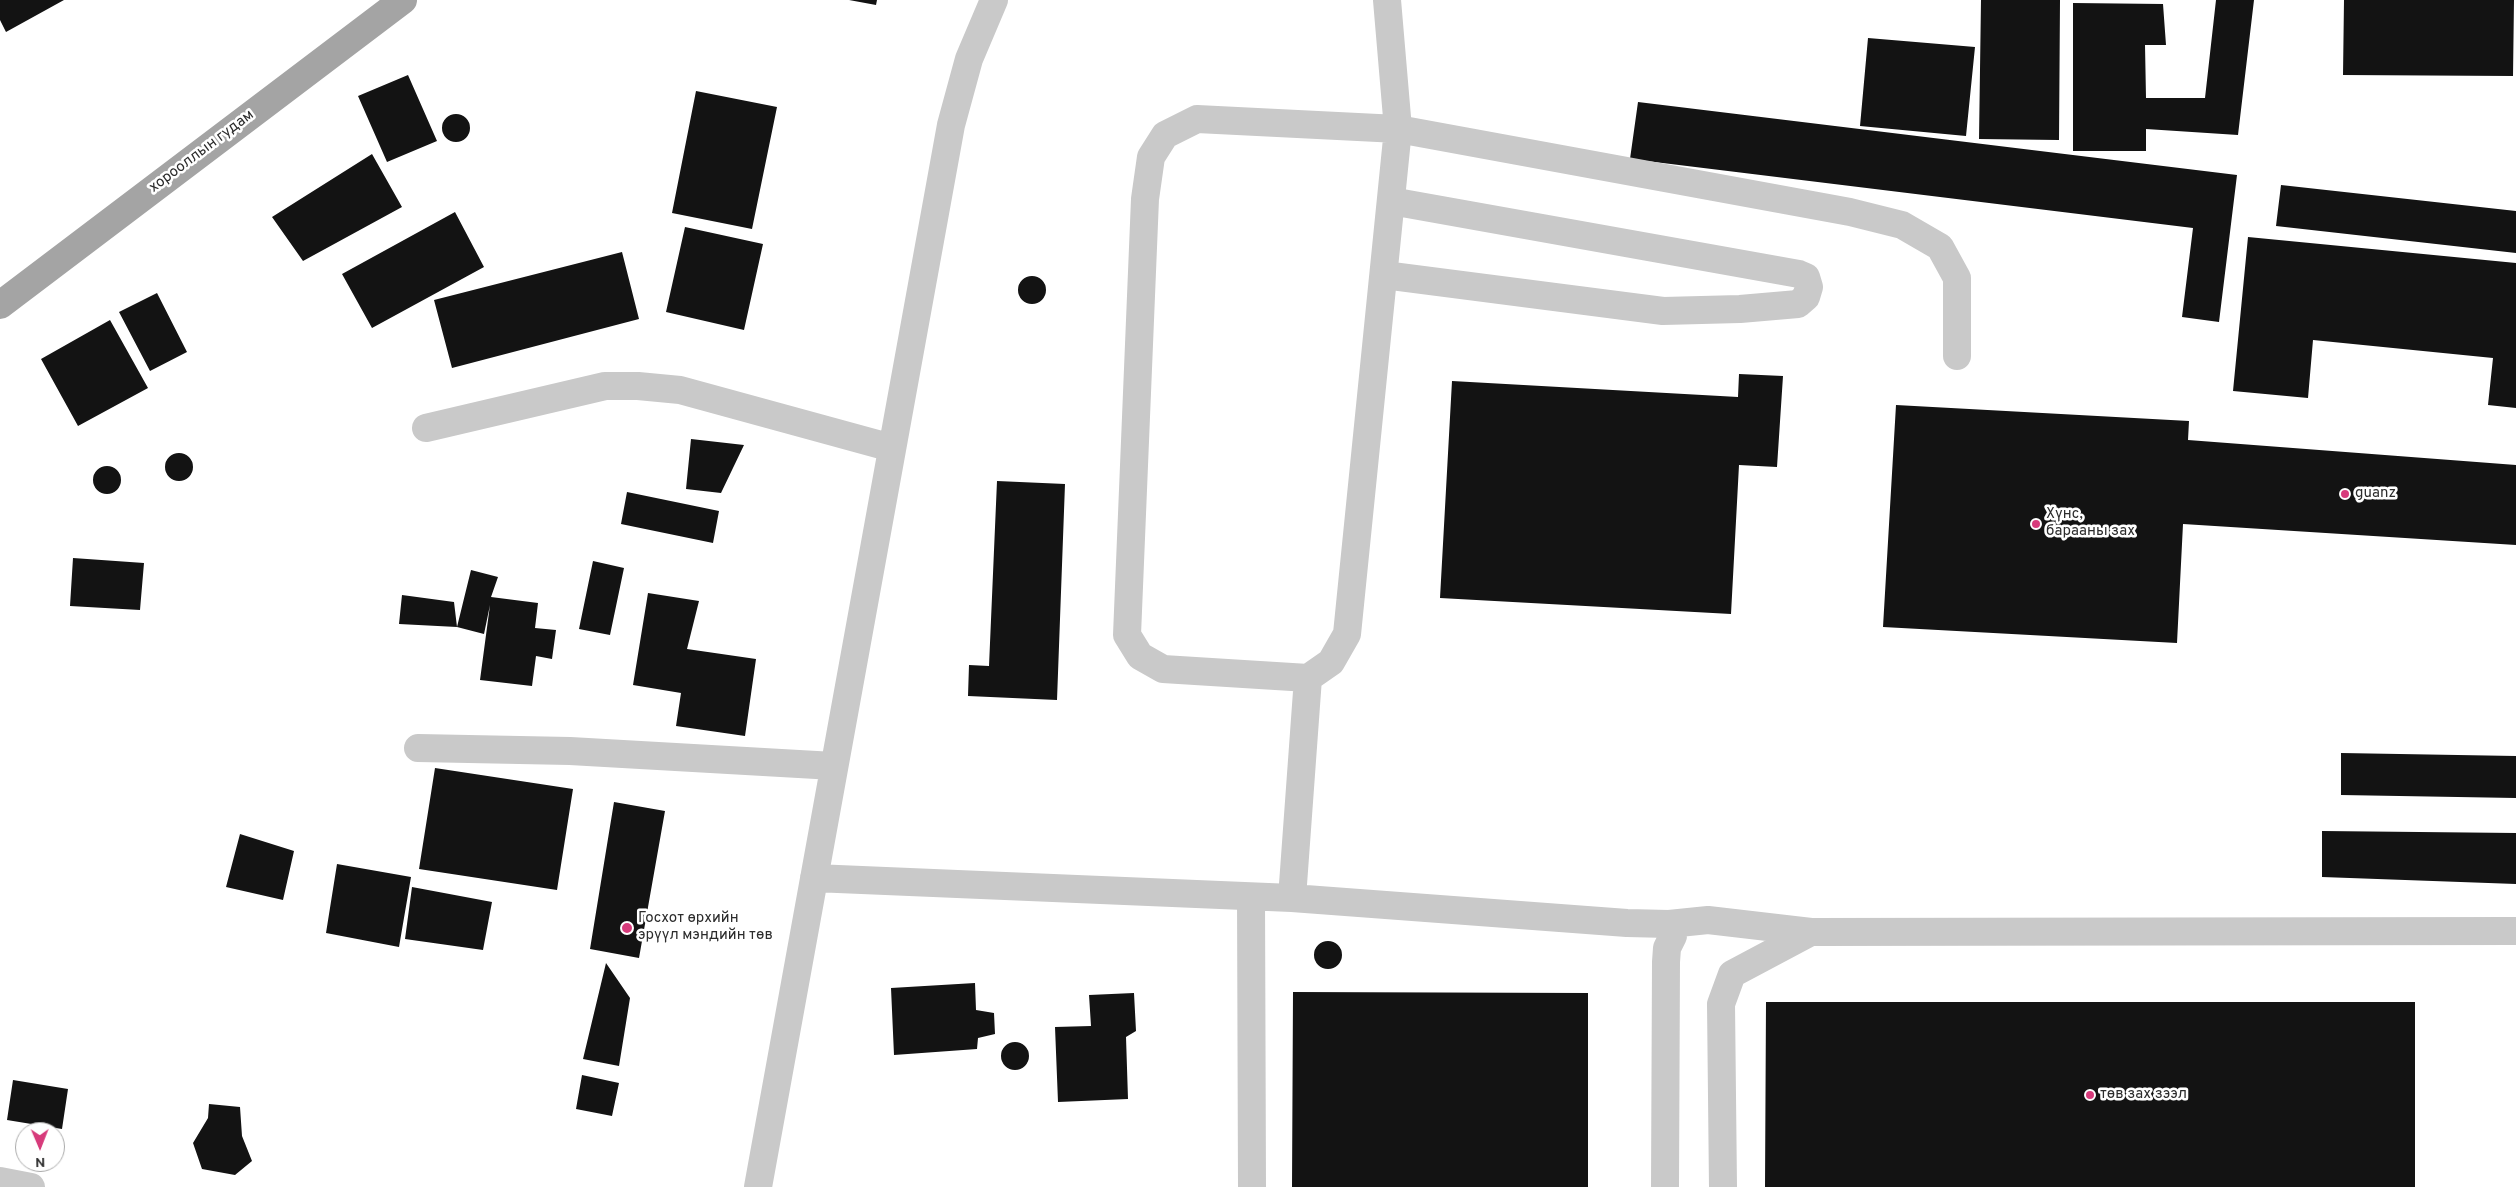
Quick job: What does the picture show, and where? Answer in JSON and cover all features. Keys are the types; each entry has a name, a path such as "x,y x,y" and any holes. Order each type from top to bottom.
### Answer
{"main road":[{"name":"хорооллын гудам","path":"0,305 404,0"}],"street":[{"path":"758,1187 951,125 969,59 994,0"},
{"path":"1387,0 1398,129 1348,634 1331,662 1308,678 1163,669 1140,656 1127,635 1145,199 1151,157 1165,135 1197,119 1398,129 1840,211 1902,226 1940,247 1957,278 1957,356"},
{"path":"1384,275 1663,311 1740,309 1798,304 1806,297 1809,287 1806,277 1799,274 1391,201"},
{"path":"426,428 605,386 638,386 680,390 892,448"},
{"path":"1292,898 1308,678"},
{"path":"418,748 638,754 834,766"},
{"path":"814,878 1292,898 1669,924 1708,920 1810,932 2516,931"},
{"path":"1251,897 1252,1187"},
{"path":"1665,1187 1666,962 1667,948 1673,936 1669,924"},
{"path":"1723,1187 1721,1004 1732,974 1810,932"},
{"path":"0,1181 31,1187"}],"building":[{"path":"0,0 64,0 6,32 0,20"},
{"path":"849,0 877,0 876,5"},
{"path":"1981,0 2060,0 2059,140 1979,139"},
{"path":"2216,0 2254,0 2238,135 2146,129 2146,151 2073,151 2073,3 2163,4 2166,45 2145,45 2146,98 2205,98"},
{"path":"2344,0 2514,0 2513,76 2343,75"},
{"path":"1868,38 1975,47 1966,136 1860,126"},
{"path":"408,75 437,141 387,162 358,96"},
{"path":"696,91 777,107 752,229 672,213"},
{"path":"1638,102 2237,175 2219,322 2182,317 2193,228 1630,159"},
{"path":"456,114 466,118 470,128 466,138 456,142 446,138 442,128 446,118"},
{"path":"372,154 402,207 303,261 272,217"},
{"path":"2281,185 2516,211 2516,253 2276,226"},
{"path":"455,212 484,267 372,328 342,274"},
{"path":"685,227 763,244 744,330 666,312"},
{"path":"2248,237 2516,263 2516,408 2488,405 2493,358 2313,340 2308,398 2233,391"},
{"path":"622,252 639,319 452,368 434,300"},
{"path":"1032,276 1042,280 1046,290 1042,300 1032,304 1022,300 1018,290 1022,280"},
{"path":"157,293 187,352 150,371 119,312"},
{"path":"110,320 148,388 78,426 41,359"},
{"path":"1739,374 1783,376 1777,467 1739,465 1731,614 1440,598 1452,381 1738,397"},
{"name":"Хүнс, барааны зах","path":"1896,405 2189,421 2188,440 2516,465 2516,545 2183,524 2177,643 1883,627"},
{"path":"691,439 744,445 721,493 686,489"},
{"path":"179,453 189,457 193,467 189,477 179,481 169,477 165,467 169,457"},
{"path":"107,466 117,470 121,480 117,490 107,494 97,490 93,480 97,470"},
{"path":"997,481 1065,484 1057,700 968,696 969,665 989,666"},
{"path":"627,492 719,511 713,543 621,524"},
{"path":"73,558 144,563 140,610 70,606"},
{"path":"593,561 624,568 610,635 579,629"},
{"path":"471,570 498,577 491,597 538,603 535,628 556,630 552,659 536,656 532,686 480,680 490,605 484,634 457,627"},
{"path":"648,593 699,601 687,649 756,659 745,736 676,726 681,693 633,685"},
{"path":"402,595 454,602 457,627 399,624"},
{"path":"2341,753 2516,756 2516,798 2341,795"},
{"path":"435,768 573,789 557,890 419,869"},
{"path":"614,802 665,811 639,958 590,949"},
{"path":"2322,831 2516,833 2516,884 2322,877"},
{"path":"240,834 294,851 283,900 226,887"},
{"path":"337,864 411,877 399,947 326,933"},
{"path":"412,887 492,902 483,950 405,939"},
{"path":"1328,941 1338,945 1342,955 1338,965 1328,969 1318,965 1314,955 1318,945"},
{"path":"606,963 630,998 619,1066 583,1059"},
{"path":"975,983 976,1010 994,1013 995,1034 978,1038 977,1049 894,1055 891,988"},
{"path":"1293,992 1588,993 1588,1187 1292,1187"},
{"path":"1134,993 1136,1031 1126,1037 1128,1099 1058,1102 1055,1027 1091,1026 1089,995"},
{"name":"төв зах зээл","path":"1766,1002 2415,1002 2415,1187 1765,1187"},
{"path":"1015,1042 1025,1046 1029,1056 1025,1066 1015,1070 1005,1066 1001,1056 1005,1046"},
{"path":"582,1075 619,1083 612,1116 576,1109"},
{"path":"13,1080 68,1089 63,1122 19,1122 7,1120"},
{"path":"209,1104 240,1107 242,1136 252,1161 235,1175 202,1169 193,1143 208,1118"}],"place":[{"name":"guanz","path":"2345,494"},
{"name":"Хүнс, барааны зах","path":"2036,524"},
{"name":"Госхот өрхийн эрүүл мэндийн төв","path":"627,928"},
{"name":"төв зах зээл","path":"2090,1095"}]}
